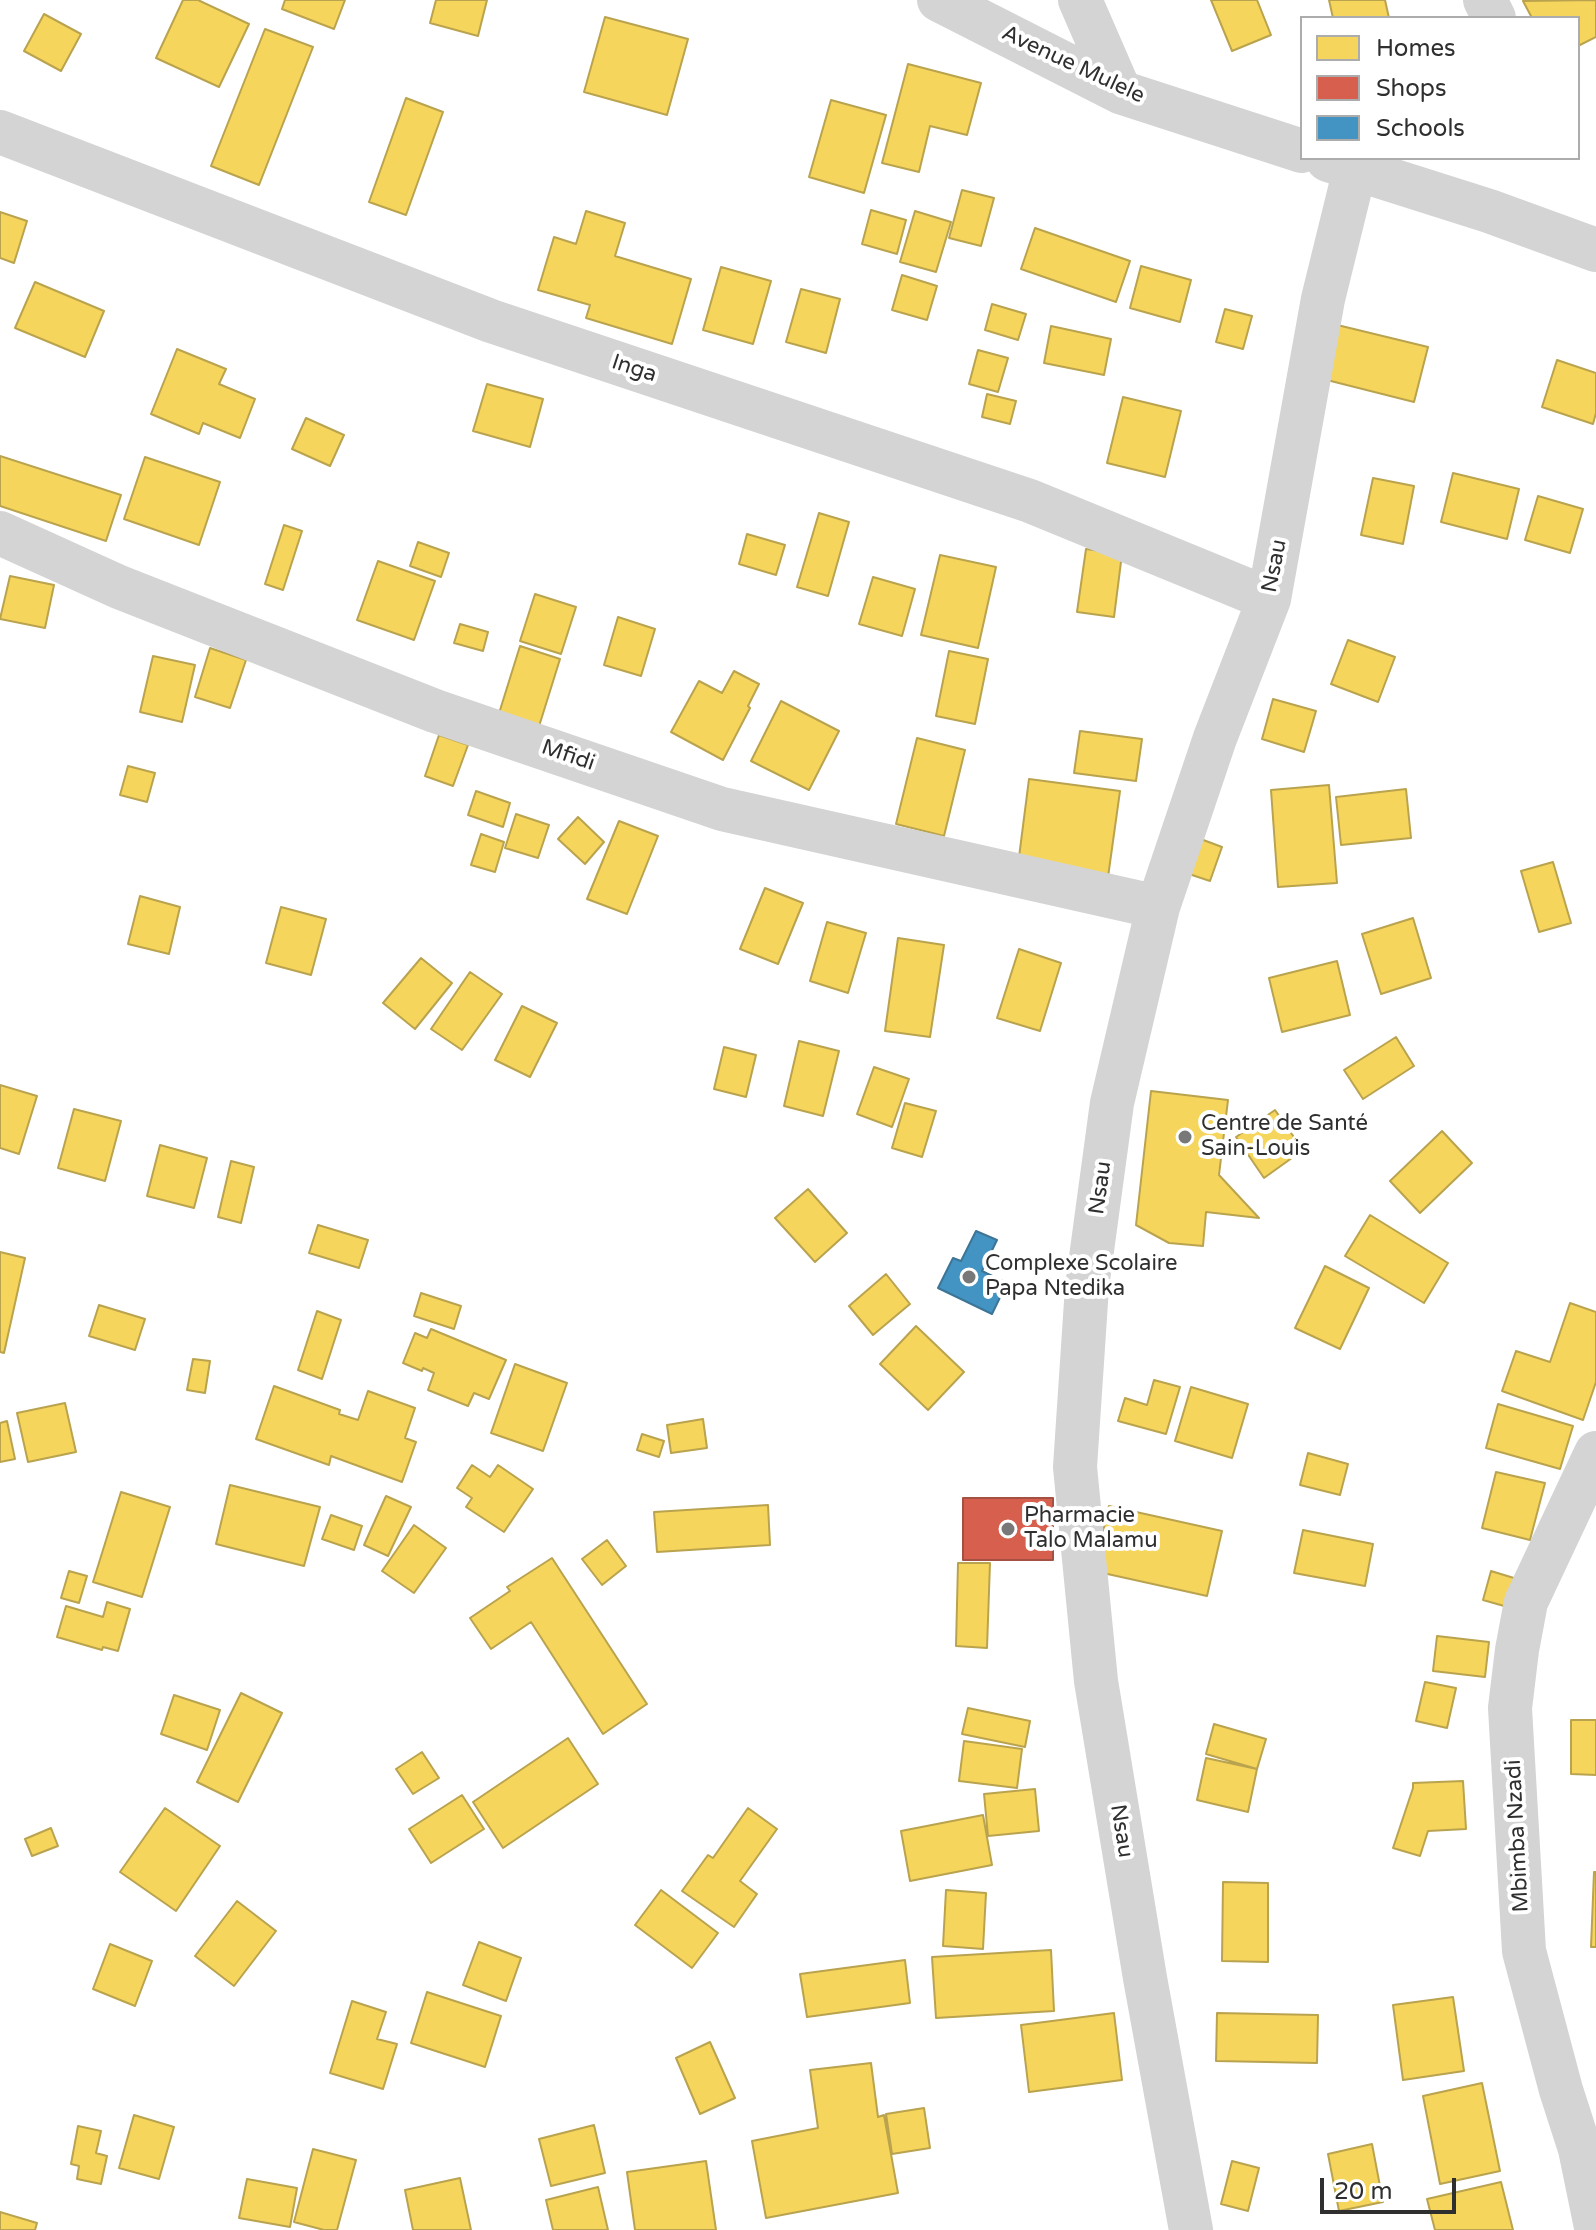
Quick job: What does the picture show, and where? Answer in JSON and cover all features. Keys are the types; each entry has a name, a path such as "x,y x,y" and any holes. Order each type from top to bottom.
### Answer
{"street":[{"name":"Avenue Mulele","path":"939,0 1120,92 1300,150"},
{"path":"1080,0 1120,92"},
{"name":"Inga","path":"0,132 491,321 1030,501 1269,599"},
{"path":"1338,163 1489,211 1596,250"},
{"name":"Nsau","path":"1191,2230 1096,1681 1075,1467 1087,1287 1112,1103 1158,907 1215,738 1269,599 1323,299 1338,163"},
{"name":"Mfidi","path":"0,533 119,587 435,711 722,809 1158,907"},
{"name":"Mbimba Nzadi","path":"1596,1453 1526,1602 1510,1708 1524,1951 1580,2149 1596,2227"}],"building: Homes":[{"path":"183,0 198,0 249,24 219,87 156,58"},
{"path":"285,0 345,0 334,29 282,9"},
{"path":"436,0 487,0 478,36 430,23"},
{"path":"1211,0 1257,0 1271,35 1232,51"},
{"path":"1329,0 1385,0 1389,16 1333,16"},
{"path":"1596,0 1596,37 1580,45 1580,16 1531,16 1523,1"},
{"path":"44,14 81,34 61,71 24,51"},
{"path":"605,17 688,39 667,115 584,92"},
{"path":"265,29 313,47 259,185 211,166"},
{"path":"908,64 981,83 967,135 930,126 919,172 882,163"},
{"path":"406,98 443,112 406,215 369,202"},
{"path":"831,100 886,115 864,193 809,177"},
{"path":"962,190 994,198 981,246 949,238"},
{"path":"871,210 906,220 897,254 862,244"},
{"path":"586,211 625,223 615,256 691,279 672,344 586,318 590,305 538,290 554,237 576,244"},
{"path":"915,211 951,222 936,272 900,262"},
{"path":"0,212 27,221 14,263 0,258"},
{"path":"1035,228 1130,261 1116,302 1021,269"},
{"path":"1141,266 1191,280 1180,322 1130,308"},
{"path":"721,267 771,281 753,344 703,330"},
{"path":"902,275 937,286 927,320 892,310"},
{"path":"35,282 104,311 85,357 15,328"},
{"path":"801,289 840,299 826,353 786,342"},
{"path":"992,304 1026,314 1018,340 985,330"},
{"path":"1225,309 1252,316 1243,349 1216,342"},
{"path":"1325,322 1428,347 1414,402 1311,376"},
{"path":"1051,326 1111,339 1104,375 1044,363"},
{"path":"177,349 226,369 219,384 255,399 240,438 203,423 199,434 151,414"},
{"path":"978,350 1008,358 998,392 969,384"},
{"path":"1557,360 1596,373 1593,424 1542,407"},
{"path":"487,384 543,399 530,447 473,431"},
{"path":"987,394 1016,401 1010,424 982,417"},
{"path":"1123,397 1181,411 1165,477 1107,463"},
{"path":"306,418 344,435 330,466 292,449"},
{"path":"0,456 121,495 106,541 0,506"},
{"path":"145,457 220,482 199,545 124,519"},
{"path":"1453,473 1519,489 1507,539 1441,522"},
{"path":"1373,478 1414,486 1403,544 1361,535"},
{"path":"1538,496 1583,509 1570,553 1525,540"},
{"path":"819,513 849,522 828,596 797,587"},
{"path":"284,525 302,531 283,590 265,584"},
{"path":"747,534 785,545 776,575 739,564"},
{"path":"418,542 449,553 441,577 410,566"},
{"path":"1086,549 1122,554 1114,617 1077,612"},
{"path":"940,555 996,567 978,648 921,635"},
{"path":"378,561 435,581 414,640 357,620"},
{"path":"10,576 54,585 45,628 0,619"},
{"path":"873,577 915,589 902,636 859,624"},
{"path":"535,594 576,607 561,654 520,641"},
{"path":"618,617 655,629 641,676 604,665"},
{"path":"460,624 488,632 483,651 454,643"},
{"path":"1348,640 1395,657 1378,702 1331,684"},
{"path":"520,646 560,659 536,736 496,723"},
{"path":"210,648 246,660 230,708 195,697"},
{"path":"949,651 988,659 975,724 936,716"},
{"path":"153,656 195,665 182,722 140,712"},
{"path":"734,671 759,684 723,760 671,732 699,681 722,693"},
{"path":"1273,699 1316,711 1304,752 1262,739"},
{"path":"781,701 839,731 809,790 751,761"},
{"path":"1080,731 1142,739 1136,781 1074,773"},
{"path":"439,735 468,745 453,786 425,776"},
{"path":"917,738 965,750 944,836 896,824"},
{"path":"128,766 155,773 147,802 120,795"},
{"path":"1029,779 1120,791 1108,877 1018,865"},
{"path":"1329,785 1337,883 1278,887 1271,790"},
{"path":"1406,789 1411,838 1341,845 1336,797"},
{"path":"476,791 510,803 503,827 468,815"},
{"path":"516,814 549,825 538,858 505,848"},
{"path":"578,817 604,842 585,864 558,839"},
{"path":"619,821 658,836 627,914 587,899"},
{"path":"481,834 504,842 495,872 471,865"},
{"path":"1198,838 1222,847 1210,881 1186,873"},
{"path":"1553,862 1571,923 1539,932 1521,871"},
{"path":"765,888 803,903 778,964 740,949"},
{"path":"140,896 180,907 169,954 128,944"},
{"path":"281,907 326,919 311,975 266,963"},
{"path":"1413,918 1431,978 1381,994 1362,934"},
{"path":"827,922 866,933 848,993 810,981"},
{"path":"898,938 944,945 930,1037 885,1031"},
{"path":"1019,949 1061,963 1040,1031 997,1018"},
{"path":"421,958 452,983 415,1029 383,1003"},
{"path":"1337,961 1350,1015 1282,1032 1269,978"},
{"path":"470,972 502,994 462,1050 431,1029"},
{"path":"522,1006 557,1023 530,1077 495,1060"},
{"path":"1396,1037 1414,1066 1363,1099 1344,1070"},
{"path":"799,1041 839,1051 823,1116 784,1106"},
{"path":"724,1047 756,1055 746,1097 714,1089"},
{"path":"874,1067 909,1079 892,1127 857,1114"},
{"path":"0,1085 37,1096 19,1154 0,1148"},
{"name":"Centre de Santé Sain-Louis","path":"1151,1091 1228,1100 1219,1175 1259,1218 1206,1212 1203,1246 1169,1243 1136,1225"},
{"path":"905,1103 936,1111 922,1157 892,1148"},
{"path":"74,1109 121,1121 105,1181 58,1168"},
{"path":"1275,1110 1303,1150 1264,1178 1236,1137"},
{"path":"1442,1131 1472,1163 1420,1213 1390,1181"},
{"path":"160,1145 207,1158 194,1208 147,1196"},
{"path":"231,1161 254,1167 241,1223 218,1217"},
{"path":"808,1189 847,1233 815,1262 775,1218"},
{"path":"1370,1215 1448,1263 1424,1303 1345,1256"},
{"path":"318,1225 368,1240 359,1268 309,1253"},
{"path":"0,1252 25,1258 4,1353 0,1352"},
{"path":"1325,1266 1369,1288 1340,1349 1295,1328"},
{"path":"886,1274 910,1304 873,1335 849,1306"},
{"path":"421,1293 461,1306 454,1329 414,1316"},
{"path":"1570,1303 1596,1312 1596,1382 1583,1420 1502,1391 1516,1351 1550,1362"},
{"path":"99,1305 145,1319 135,1350 89,1336"},
{"path":"317,1311 341,1320 322,1379 298,1370"},
{"path":"916,1326 964,1372 928,1410 880,1364"},
{"path":"431,1329 506,1360 489,1399 474,1393 468,1406 428,1390 434,1373 403,1363 415,1333 427,1338"},
{"path":"193,1359 210,1361 205,1393 187,1390"},
{"path":"515,1364 567,1383 543,1451 491,1433"},
{"path":"1154,1380 1180,1387 1166,1434 1118,1421 1125,1398 1147,1405"},
{"path":"274,1386 340,1410 339,1414 358,1420 368,1391 415,1408 405,1438 416,1442 402,1482 331,1456 329,1465 256,1439"},
{"path":"1191,1387 1248,1404 1232,1458 1175,1441"},
{"path":"65,1403 76,1452 28,1462 17,1413"},
{"path":"1498,1404 1573,1426 1560,1469 1486,1448"},
{"path":"703,1419 707,1448 671,1453 667,1425"},
{"path":"7,1421 15,1459 0,1462 0,1423"},
{"path":"642,1434 664,1441 659,1457 637,1450"},
{"path":"1308,1453 1348,1464 1340,1495 1300,1485"},
{"path":"472,1465 490,1477 498,1465 533,1489 504,1532 466,1507 472,1498 457,1488"},
{"path":"1496,1472 1545,1483 1530,1540 1482,1528"},
{"path":"230,1485 320,1507 304,1566 216,1544"},
{"path":"121,1492 170,1507 142,1597 93,1582"},
{"path":"386,1496 411,1507 388,1556 364,1545"},
{"path":"768,1505 770,1545 657,1552 654,1512"},
{"path":"1109,1506 1222,1531 1207,1596 1094,1571"},
{"path":"331,1515 362,1526 354,1550 322,1539"},
{"path":"414,1525 446,1548 414,1593 382,1571"},
{"path":"1303,1530 1373,1544 1365,1586 1294,1573"},
{"path":"607,1540 626,1566 602,1585 582,1559"},
{"path":"552,1558 647,1704 603,1734 531,1622 491,1649 470,1618 510,1591 507,1587"},
{"path":"958,1563 990,1563 987,1648 956,1646"},
{"path":"69,1571 87,1576 79,1603 61,1598"},
{"path":"1491,1571 1527,1582 1518,1610 1483,1600"},
{"path":"107,1602 130,1609 118,1651 103,1647 102,1650 57,1637 66,1606 103,1617"},
{"path":"1437,1636 1489,1642 1485,1677 1433,1671"},
{"path":"1425,1682 1456,1688 1447,1728 1416,1721"},
{"path":"241,1693 282,1713 238,1802 197,1782"},
{"path":"174,1695 220,1710 207,1750 161,1734"},
{"path":"968,1708 1030,1721 1025,1747 962,1734"},
{"path":"1571,1720 1596,1720 1596,1775 1571,1774"},
{"path":"1214,1724 1266,1739 1257,1769 1206,1754"},
{"path":"568,1738 598,1784 503,1848 473,1802"},
{"path":"964,1741 1022,1749 1017,1788 959,1781"},
{"path":"422,1752 439,1778 413,1794 396,1769"},
{"path":"1206,1758 1257,1769 1248,1812 1197,1800"},
{"path":"1463,1781 1466,1829 1428,1831 1420,1856 1393,1848 1413,1783"},
{"path":"1035,1789 1039,1831 988,1836 984,1794"},
{"path":"462,1795 484,1829 431,1863 409,1829"},
{"path":"165,1808 220,1846 176,1911 120,1872"},
{"path":"748,1808 777,1829 740,1881 757,1894 734,1927 682,1891 708,1855 713,1858"},
{"path":"983,1815 992,1865 910,1881 901,1831"},
{"path":"51,1828 58,1846 32,1856 25,1839"},
{"path":"1594,1872 1596,1947 1591,1947"},
{"path":"1223,1882 1268,1883 1268,1962 1222,1961"},
{"path":"661,1890 718,1933 692,1968 635,1925"},
{"path":"946,1890 986,1893 983,1949 943,1946"},
{"path":"237,1901 276,1931 234,1986 195,1956"},
{"path":"479,1942 521,1958 506,2001 463,1985"},
{"path":"110,1944 152,1961 135,2006 93,1989"},
{"path":"1051,1950 1054,2011 936,2018 932,1957"},
{"path":"905,1960 910,2003 807,2017 800,1974"},
{"path":"427,1992 501,2016 485,2067 411,2043"},
{"path":"1453,1997 1464,2071 1403,2080 1393,2005"},
{"path":"352,2001 386,2012 377,2039 397,2044 383,2089 330,2073"},
{"path":"1114,2013 1122,2080 1029,2092 1021,2025"},
{"path":"1217,2013 1318,2015 1317,2063 1216,2061"},
{"path":"710,2042 735,2098 700,2114 676,2058"},
{"path":"871,2063 878,2117 884,2115 898,2193 766,2218 752,2141 818,2128 810,2070"},
{"path":"1482,2083 1500,2171 1440,2184 1423,2096"},
{"path":"924,2108 930,2148 892,2154 886,2114"},
{"path":"134,2115 174,2127 159,2179 119,2168"},
{"path":"594,2125 605,2173 551,2186 539,2139"},
{"path":"78,2126 101,2131 96,2153 107,2156 101,2184 77,2179 79,2166 71,2164"},
{"path":"1372,2144 1383,2202 1339,2211 1328,2154"},
{"path":"313,2149 356,2160 337,2230 294,2222"},
{"path":"706,2161 716,2230 635,2230 627,2172"},
{"path":"1232,2161 1259,2168 1248,2211 1221,2204"},
{"path":"460,2178 471,2230 413,2230 405,2190"},
{"path":"247,2179 297,2188 290,2227 239,2218"},
{"path":"1501,2182 1513,2230 1435,2230 1427,2199"},
{"path":"598,2187 608,2230 553,2230 546,2200"},
{"path":"0,2212 37,2223 35,2230 0,2230"}],"building: Shops":[{"name":"Pharmacie Talo Malamu","path":"963,1498 1053,1498 1053,1560 963,1560"}],"building: Schools":[{"name":"Complexe Scolaire Papa Ntedika","path":"976,1231 997,1240 982,1271 1007,1283 992,1314 938,1288 953,1258 961,1261"}],"place":[{"name":"Centre de Santé Sain-Louis","path":"1185,1137"},
{"name":"Complexe Scolaire Papa Ntedika","path":"969,1277"},
{"name":"Pharmacie Talo Malamu","path":"1008,1529"}]}
